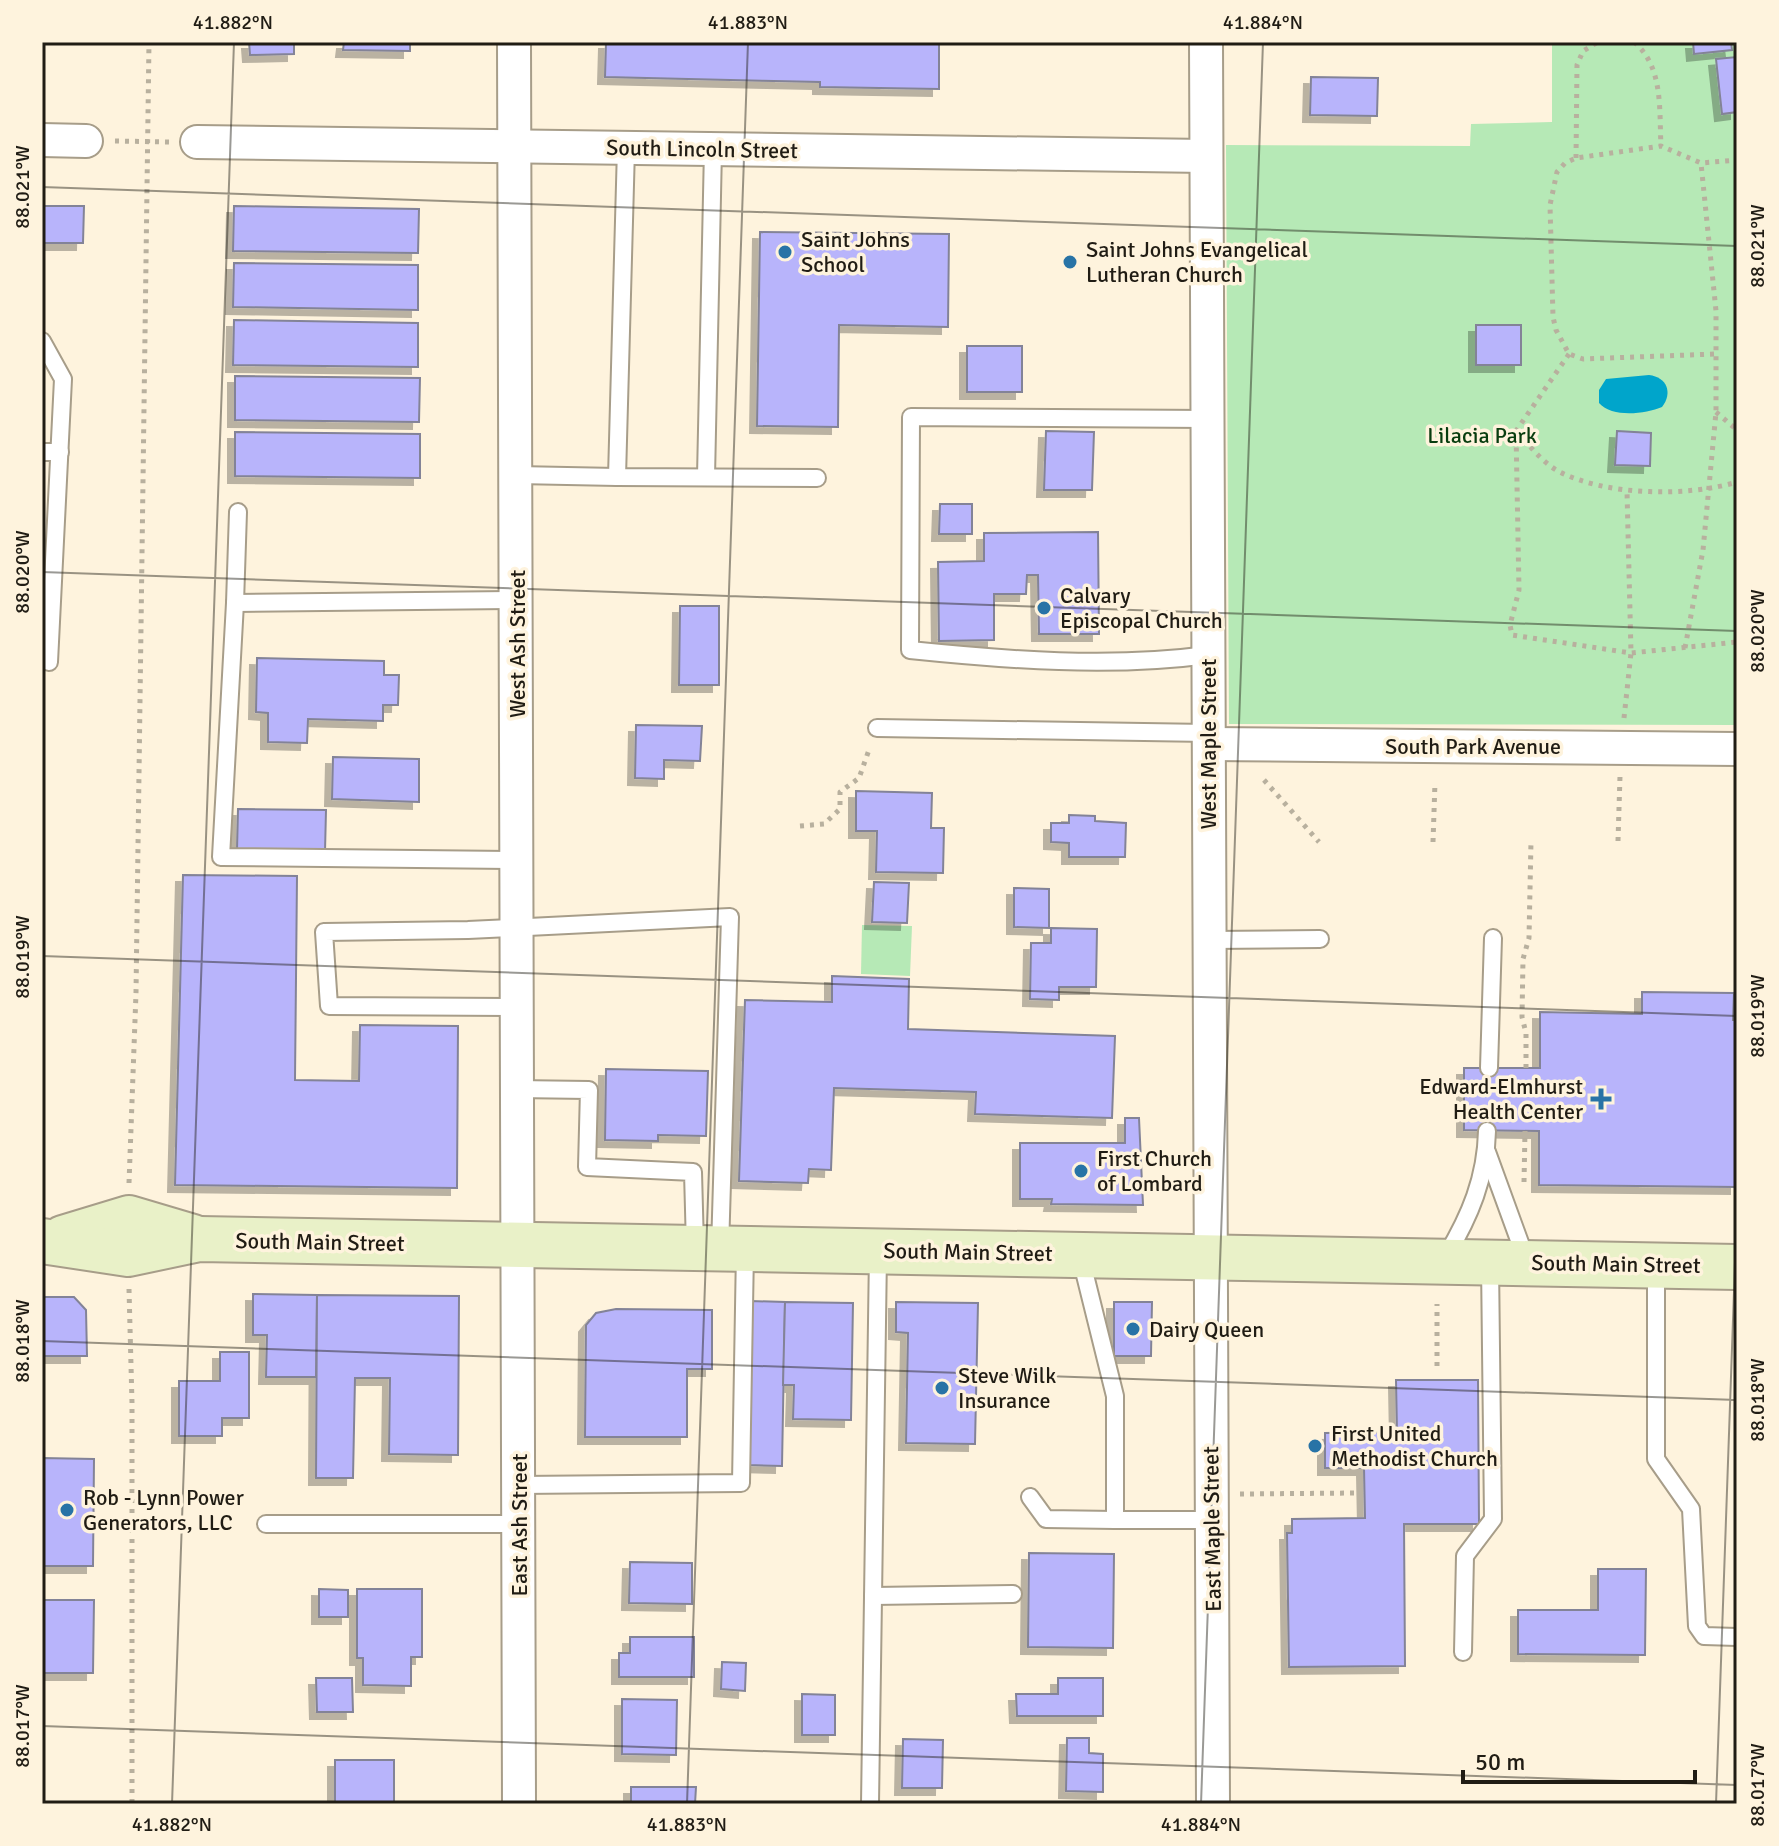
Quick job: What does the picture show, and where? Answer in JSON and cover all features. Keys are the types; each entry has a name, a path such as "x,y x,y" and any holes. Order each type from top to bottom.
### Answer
{"main road":[{"name":"South Main Street","path":"48,1241 128,1254 199,1239 1737,1267"}],"street":[{"name":"West Ash Street","path":"514,42 518,600 517,1247"},
{"name":"West Maple Street","path":"1206,42 1209,1255"},
{"path":"42,140 86,141"},
{"name":"South Lincoln Street","path":"197,142 1206,156"},
{"name":"South Park Avenue","path":"1208,739 1737,749"},
{"name":"East Ash Street","path":"517,1247 519,1804"},
{"name":"East Maple Street","path":"1209,1255 1213,1804"}],"lane":[{"path":"617,477 626,148"},
{"path":"706,477 713,149"},
{"path":"42,341 63,379 60,452 49,563 49,662"},
{"path":"1208,419 911,417 910,650 973,656 1163,661 1208,655"},
{"path":"42,452 60,452"},
{"path":"517,475 817,478"},
{"path":"238,512 221,857 517,860"},
{"path":"235,603 518,600"},
{"path":"877,728 1208,739"},
{"path":"518,1007 329,1006 324,932 517,928 641,919 730,917 720,1249 741,1483 519,1485"},
{"path":"1489,1068 1493,938"},
{"path":"1209,940 1320,939"},
{"path":"516,1089 589,1090 587,1167 693,1172 720,1249"},
{"path":"1463,1652 1465,1556 1493,1519 1509,1262 1487,1150 1487,1131"},
{"path":"1443,1261 1471,1214 1487,1150"},
{"path":"870,1804 878,1251"},
{"path":"1080,1253 1115,1396 1115,1520"},
{"path":"1656,1265 1656,1459 1691,1509 1697,1626 1704,1636 1737,1637"},
{"path":"1030,1497 1046,1519 1211,1520"},
{"path":"266,1524 519,1524"},
{"path":"873,1596 1013,1594"}],"path":[{"path":"129,1197 136,993 149,42"},
{"path":"1576,158 1577,65 1583,51 1598,42"},
{"path":"1634,42 1651,62 1657,84 1661,146"},
{"path":"86,141 197,142"},
{"path":"1714,354 1583,359 1569,354 1562,345 1553,317 1550,205 1557,172 1576,158 1661,146 1701,163 1737,160"},
{"path":"1685,648 1703,550 1716,412 1716,311 1701,163"},
{"path":"1569,354 1516,431 1519,590 1510,625 1512,635 1631,653 1737,642"},
{"path":"1716,412 1737,430"},
{"path":"1516,431 1541,458 1559,471 1627,491 1709,487 1737,482"},
{"path":"1618,841 1622,747 1631,653 1627,491"},
{"path":"800,826 824,824 840,809 840,792 859,778 877,728"},
{"path":"1264,780 1319,842"},
{"path":"1433,842 1435,782"},
{"path":"1526,1068 1526,1033 1522,1017 1523,959 1529,938 1531,841"},
{"path":"128,1276 132,1403 132,1804"},
{"path":"1437,1304 1437,1366"},
{"path":"1269,1494 1356,1493"}],"green space":[{"name":"Lilacia Park","path":"1552,42 1737,42 1737,725 1229,724 1226,145 1470,146 1471,124 1552,122"},
{"path":"862,925 912,926 910,976 861,974"}],"water":[{"path":"1649,375 1660,379 1666,386 1667,396 1662,407 1638,413 1620,413 1599,403 1599,390 1606,379"}],"building":[{"path":"249,42 294,42 294,54 250,55"},
{"path":"344,42 410,42 410,51 343,50"},
{"path":"606,42 939,42 939,89 820,87 820,82 605,77"},
{"path":"1693,42 1731,42 1732,50 1694,54"},
{"path":"1737,57 1737,112 1722,114 1716,59"},
{"path":"1311,77 1378,78 1377,116 1310,115"},
{"path":"42,206 84,206 83,243 42,243"},
{"path":"234,206 419,209 418,253 233,251"},
{"path":"760,232 949,234 948,327 839,325 838,427 757,426"},
{"path":"234,263 418,265 418,310 233,307"},
{"path":"234,320 418,323 418,367 233,365"},
{"path":"1476,325 1521,325 1521,365 1476,365"},
{"path":"967,346 1022,346 1022,392 967,392"},
{"path":"235,376 420,378 419,422 235,420"},
{"path":"1046,431 1094,432 1092,490 1044,490"},
{"path":"1617,431 1651,433 1650,466 1615,465"},
{"path":"235,432 420,434 420,478 235,476"},
{"path":"940,504 972,504 972,534 939,534"},
{"path":"1098,532 1099,634 1039,634 1038,575 1027,575 1026,594 994,594 994,640 939,641 938,562 984,561 984,533"},
{"path":"680,606 719,606 719,685 679,685"},
{"path":"257,658 384,661 384,675 399,675 398,705 383,705 383,721 308,719 307,743 268,742 268,713 256,712"},
{"path":"636,725 702,726 700,761 664,760 664,779 635,778"},
{"path":"333,757 419,759 419,802 332,799"},
{"path":"856,791 932,793 931,828 944,828 943,873 876,872 877,831 856,831"},
{"path":"238,809 326,810 325,852 237,850"},
{"path":"1069,815 1095,816 1095,821 1126,823 1125,857 1069,857 1069,843 1051,842 1051,823 1069,823"},
{"path":"183,875 297,876 295,1080 359,1081 360,1025 458,1026 457,1188 175,1185"},
{"path":"874,882 909,883 907,923 872,922"},
{"path":"1014,888 1049,889 1049,928 1014,927"},
{"path":"1051,928 1097,929 1096,987 1059,987 1059,1000 1030,999 1031,943 1051,943"},
{"path":"832,976 909,979 908,1029 1115,1036 1112,1118 975,1114 976,1092 834,1088 831,1170 809,1169 808,1183 739,1181 745,1000 832,1002"},
{"name":"Edward-Elmhurst Health Center","path":"1642,992 1734,993 1733,1020 1737,1020 1737,1187 1539,1185 1539,1131 1464,1130 1464,1068 1540,1068 1540,1012 1642,1014"},
{"path":"606,1069 708,1071 706,1136 658,1135 658,1141 605,1140"},
{"name":"First Church of Lombard","path":"1125,1118 1139,1118 1143,1205 1051,1204 1052,1199 1020,1199 1020,1143 1125,1143"},
{"path":"253,1294 317,1295 316,1377 266,1377 267,1335 253,1335"},
{"path":"317,1295 459,1296 458,1455 389,1454 390,1378 355,1378 353,1478 316,1478"},
{"path":"42,1297 74,1297 86,1310 87,1356 42,1356"},
{"path":"750,1301 785,1302 782,1466 748,1465"},
{"path":"785,1302 853,1303 851,1420 793,1419 794,1385 783,1385"},
{"name":"Steve Wilk Insurance","path":"896,1302 978,1303 975,1444 906,1443 908,1333 896,1332"},
{"name":"Dairy Queen","path":"1114,1302 1152,1302 1151,1356 1114,1356"},
{"path":"616,1309 712,1310 712,1369 687,1369 687,1437 585,1437 586,1325 596,1313"},
{"path":"220,1352 249,1352 249,1418 222,1418 222,1436 179,1436 179,1381 220,1381"},
{"path":"1396,1380 1478,1380 1479,1524 1404,1524 1405,1666 1289,1667 1287,1533 1292,1533 1292,1519 1365,1518 1364,1468 1325,1468 1325,1433 1397,1432"},
{"path":"42,1458 94,1459 93,1566 42,1566"},
{"path":"1029,1553 1114,1554 1113,1648 1028,1647"},
{"path":"630,1562 692,1563 692,1604 629,1603"},
{"path":"1598,1569 1646,1569 1645,1655 1518,1654 1518,1610 1598,1610"},
{"path":"319,1589 348,1590 348,1617 319,1617"},
{"path":"357,1589 422,1589 422,1657 411,1657 411,1686 363,1685 363,1658 357,1658"},
{"path":"42,1600 94,1600 93,1673 42,1673"},
{"path":"630,1637 694,1637 694,1677 619,1677 619,1653 630,1653"},
{"path":"722,1662 746,1663 745,1691 721,1689"},
{"path":"316,1678 352,1678 353,1712 317,1712"},
{"path":"1058,1678 1103,1678 1103,1716 1017,1716 1016,1694 1058,1694"},
{"path":"802,1694 835,1695 835,1735 802,1735"},
{"path":"622,1699 677,1700 676,1755 622,1754"},
{"path":"1067,1738 1089,1738 1089,1753 1103,1754 1103,1792 1066,1791"},
{"path":"903,1739 943,1740 942,1788 902,1788"},
{"path":"335,1760 394,1760 394,1804 335,1804"},
{"path":"631,1787 696,1787 695,1804 631,1804"}],"place":[{"name":"Saint Johns School","path":"785,252"},
{"name":"Saint Johns Evangelical Lutheran Church","path":"1070,262"},
{"name":"Calvary Episcopal Church","path":"1044,608"},
{"name":"Edward-Elmhurst Health Center","path":"1601,1099"},
{"name":"First Church of Lombard","path":"1081,1171"},
{"name":"Dairy Queen","path":"1133,1329"},
{"name":"Steve Wilk Insurance","path":"942,1388"},
{"name":"First United Methodist Church","path":"1315,1446"},
{"name":"Rob - Lynn Power Generators, LLC","path":"67,1510"}]}
